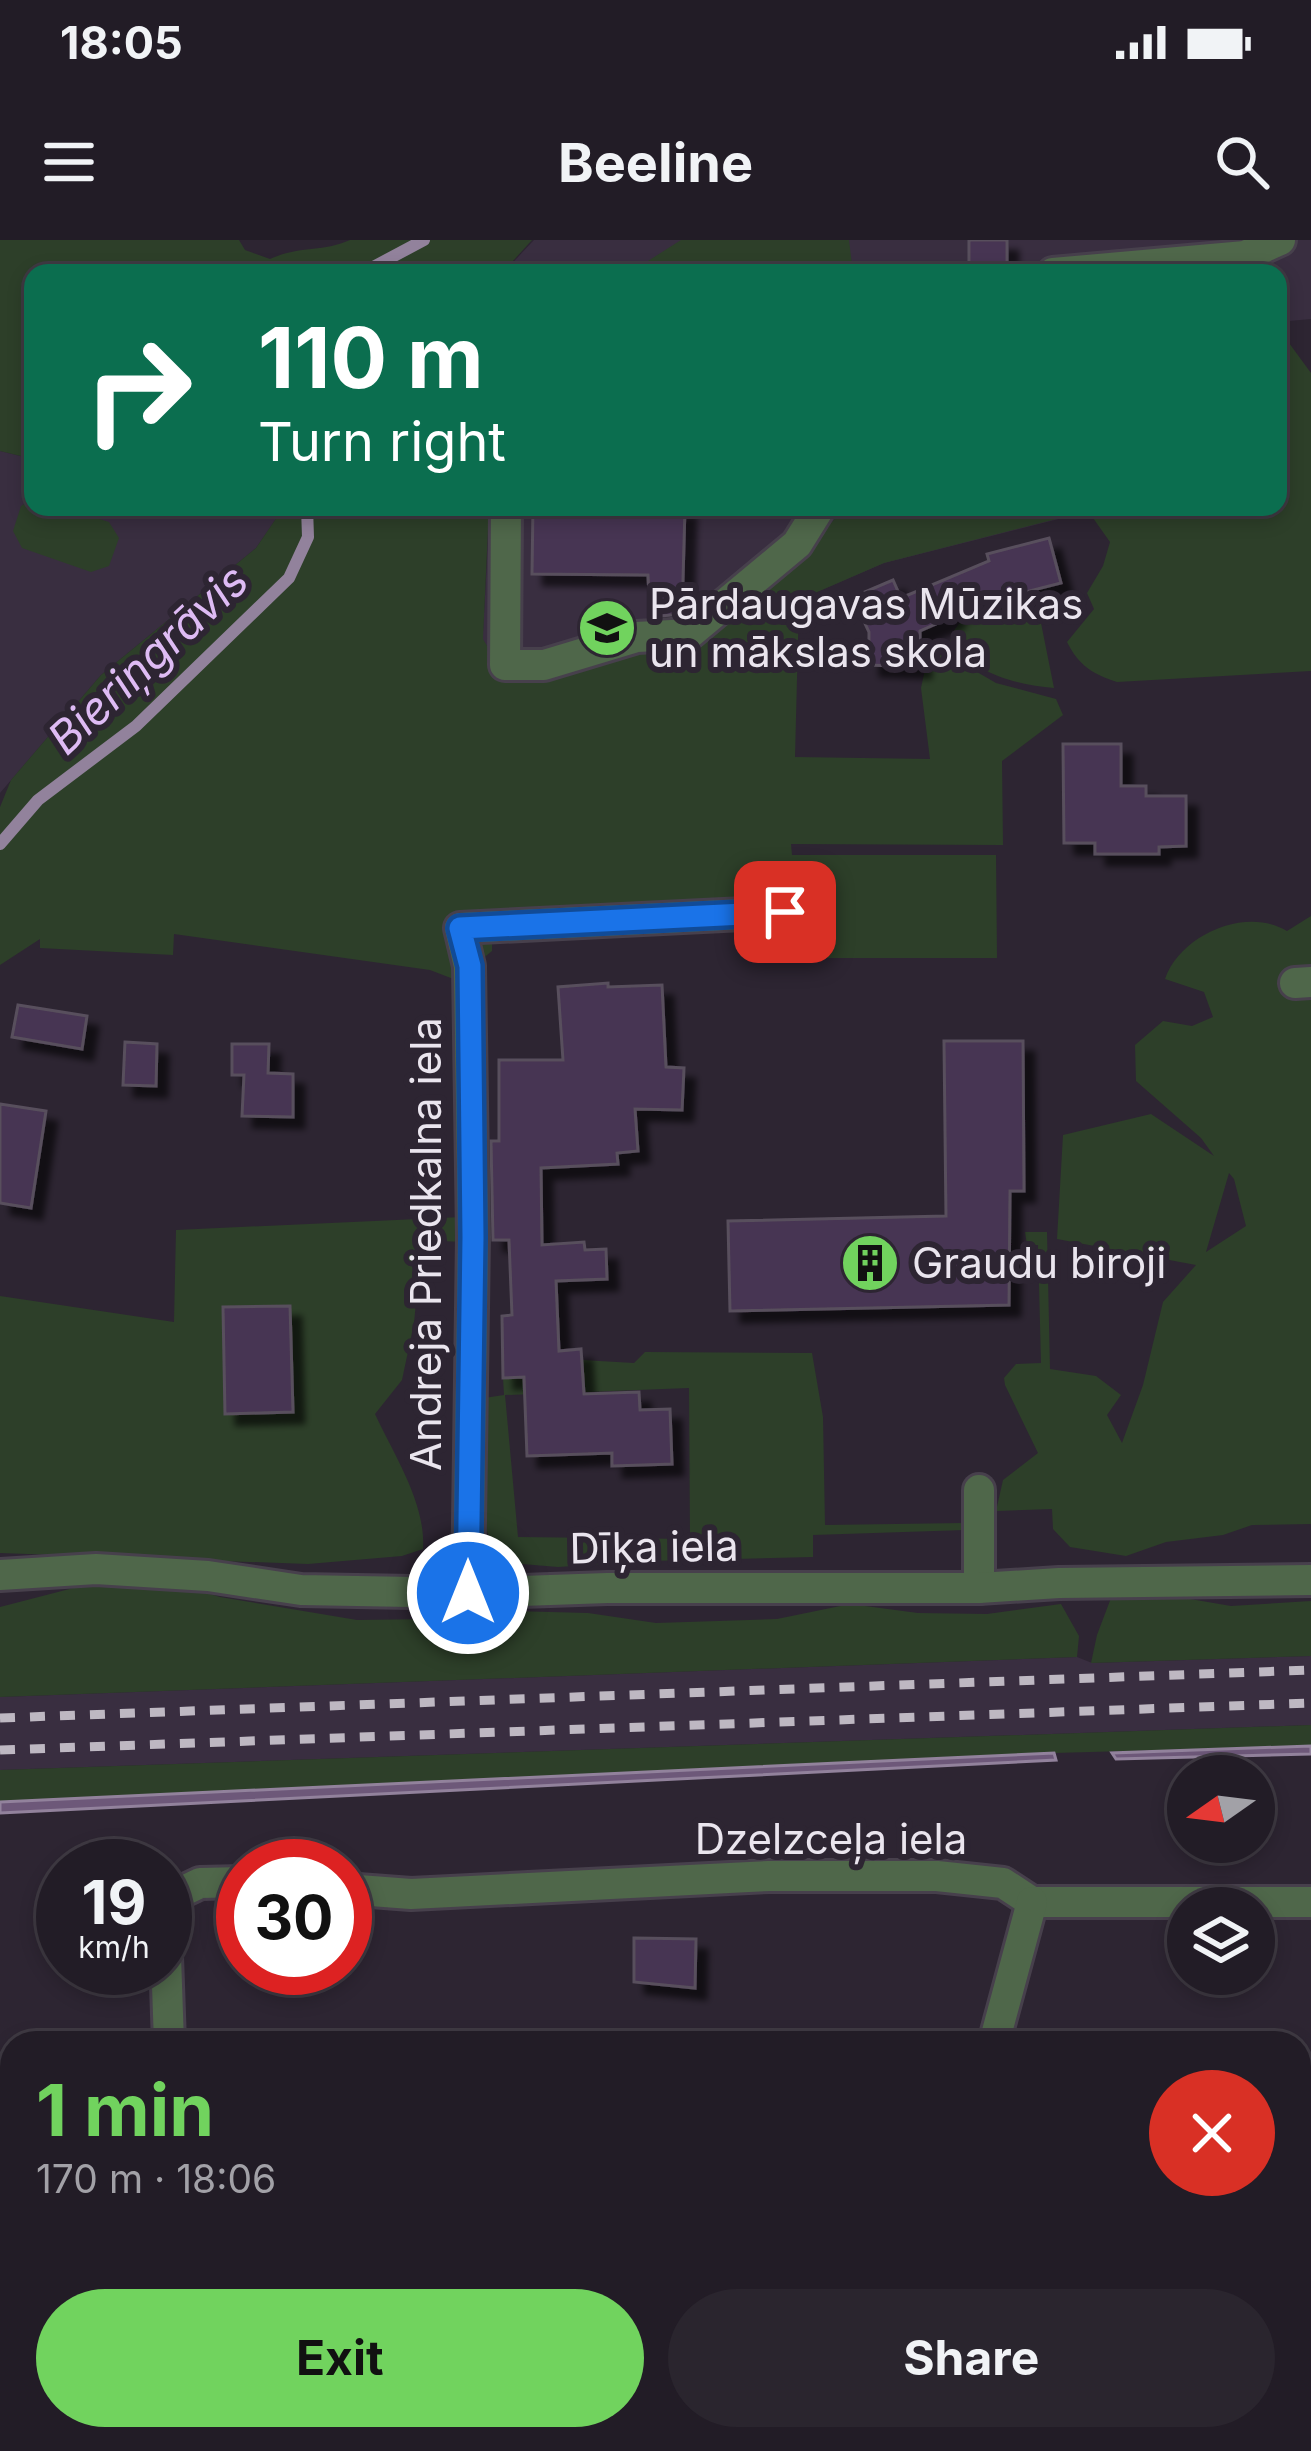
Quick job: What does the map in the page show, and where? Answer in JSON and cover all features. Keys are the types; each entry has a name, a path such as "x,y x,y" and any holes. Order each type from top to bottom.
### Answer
{"street":[{"path":"1155,264 1246,256 1280,240"},
{"path":"506,516 505,665 544,665 637,637 689,634 797,544 814,516"},
{"name":"Andreja Priedkalna iela","path":"468,1593 473,1237 470,966 460,928 785,912"},
{"path":"979,1490 980,1588"},
{"name":"Dīķa iela","path":"0,1575 96,1570 208,1576 301,1590 468,1593 1311,1580"},
{"name":"Dzelzceļa iela","path":"372,1891 412,1894 769,1876 937,1876 1003,1883 1032,1902 1311,1901"},
{"path":"169,2031 165,1927 175,1895 200,1882 216,1882"},
{"path":"997,2031 1032,1902"}],"shaded area":[{"path":"534,240 1311,240 1311,319 1287,321 1287,264 511,264"},
{"path":"0,451 24,457 24,516 278,516 256,548 101,675 0,793"},
{"name":"Pārdaugavas Mūzikas un mākslas skola","path":"489,516 1070,516 884,563 477,738"},
{"path":"1311,1656 1311,1725 0,1770 0,1697 1077,1657 1092,1663"},
{"path":"1311,1746 1311,1754 1116,1759 1112,1753"},
{"path":"1054,1753 1056,1760 0,1813 0,1802"}],"green space":[{"path":"0,240 239,240 245,250 270,259 350,240 532,240 510,264 24,264 24,457 0,451"},
{"path":"681,240 849,240 852,264 643,264"},
{"path":"1287,340 1311,373 1311,671 1117,682 1087,668 1067,642 1094,609 1087,593 1110,542 1092,516 1287,516"},
{"path":"21,506 24,516 90,516 109,522 119,538 109,566 91,572 22,548 13,531"},
{"path":"273,516 489,516 483,639 499,666 549,679 582,672 638,649 802,554 838,516 1068,516 884,563 799,600 795,757 930,759 921,688 926,665 946,654 996,683 1056,699 1063,715 1002,761 1003,845 791,844 792,855 996,855 997,958 791,958 791,905 492,916 492,951 456,980 430,970 174,934 173,955 40,948 40,939 0,965 0,807 11,780 101,675 256,548 277,517"},
{"path":"1024,605 1040,618 1054,688 997,676 950,643 953,632 968,617"},
{"path":"1311,916 1311,1524 1252,1525 1223,1535 1166,1542 1126,1556 1070,1547 1053,1529 1052,1509 996,1511 1003,1480 1038,1453 1004,1378 1016,1364 1041,1363 1038,1245 1027,1245 1025,1232 1047,1232 1050,1369 1096,1376 1121,1395 1107,1415 1122,1443 1143,1385 1163,1302 1196,1265 1057,1239 1063,1135 1151,1114 1214,1156 1201,1138 1136,1081 1135,1045 1163,1021 1192,1026 1213,1017 1204,992 1165,979 1173,963 1199,938 1216,929 1253,922 1287,931","holes":["1229,1173 1246,1226 1206,1252"]},
{"path":"462,1217 462,1242 422,1240 414,1323 402,1380 375,1414 414,1497 423,1549 402,1556 308,1564 0,1553 0,1296 174,1322 176,1230","holes":["290,1306 293,1412 226,1413 223,1308"]},
{"path":"645,1352 812,1353 823,1417 825,1525 964,1523 965,1530 813,1535 813,1557 558,1567 510,1563 494,1552 487,1531 480,1436 484,1398 504,1395 503,1378 582,1375 582,1360 634,1363","holes":["689,1388 690,1539 518,1537 505,1395"]},
{"path":"81,1586 186,1587 357,1620 512,1611 588,1613 656,1623 777,1619 850,1604 918,1613 987,1614 1061,1604 1079,1636 1077,1657 0,1697 0,1607"},
{"path":"1161,1594 1231,1606 1311,1601 1311,1656 1091,1663 1111,1598"},
{"path":"1311,1725 1311,1746 1054,1753 0,1802 0,1770"}],"building":[{"path":"969,240 1007,240 1007,264 969,264"},
{"path":"533,516 685,516 682,614 650,617 648,575 532,574"},
{"path":"1049,538 1061,583 951,611 954,616 920,631 920,667 869,665 869,632 861,615 868,612 860,594 893,580 901,598 989,561 987,554"},
{"path":"1063,744 1121,744 1121,786 1146,786 1146,796 1186,796 1186,846 1159,847 1159,854 1095,854 1095,843 1064,843"},
{"path":"608,983 608,987 662,985 666,1067 684,1068 682,1110 635,1109 638,1151 617,1153 618,1164 541,1168 542,1245 584,1242 585,1250 606,1249 607,1279 556,1281 559,1351 581,1349 584,1394 639,1392 640,1410 670,1409 672,1464 612,1466 612,1453 527,1456 524,1377 503,1378 502,1316 512,1315 509,1240 493,1240 491,1141 499,1141 499,1060 563,1060 558,987"},
{"path":"18,1005 87,1016 82,1049 12,1037"},
{"name":"Graudu biroji","path":"944,1041 1023,1041 1024,1191 1010,1191 1009,1305 730,1311 728,1221 946,1216"},
{"path":"125,1042 157,1044 156,1086 123,1085"},
{"path":"232,1044 269,1044 268,1073 293,1074 293,1117 242,1116 244,1075 232,1075"},
{"path":"0,1104 46,1111 31,1208 0,1203"},
{"path":"290,1306 293,1412 225,1414 223,1307"},
{"path":"634,1938 696,1939 695,1988 634,1982"}],"waterway":[{"name":"Bieriņgrāvis","path":"379,264 424,240"},
{"name":"Bieriņgrāvis","path":"0,844 38,800 136,726 289,578 308,537 307,516"}],"railway":[{"path":"0,1718 1311,1670"},
{"path":"0,1750 1311,1703"}],"place":[{"name":"Pārdaugavas Mūzikas un mākslas skola","path":"607,628"},
{"name":"Graudu biroji","path":"870,1263"}],"route":[{"path":"468,1593 473,1237 470,966 460,928 785,912"}]}
